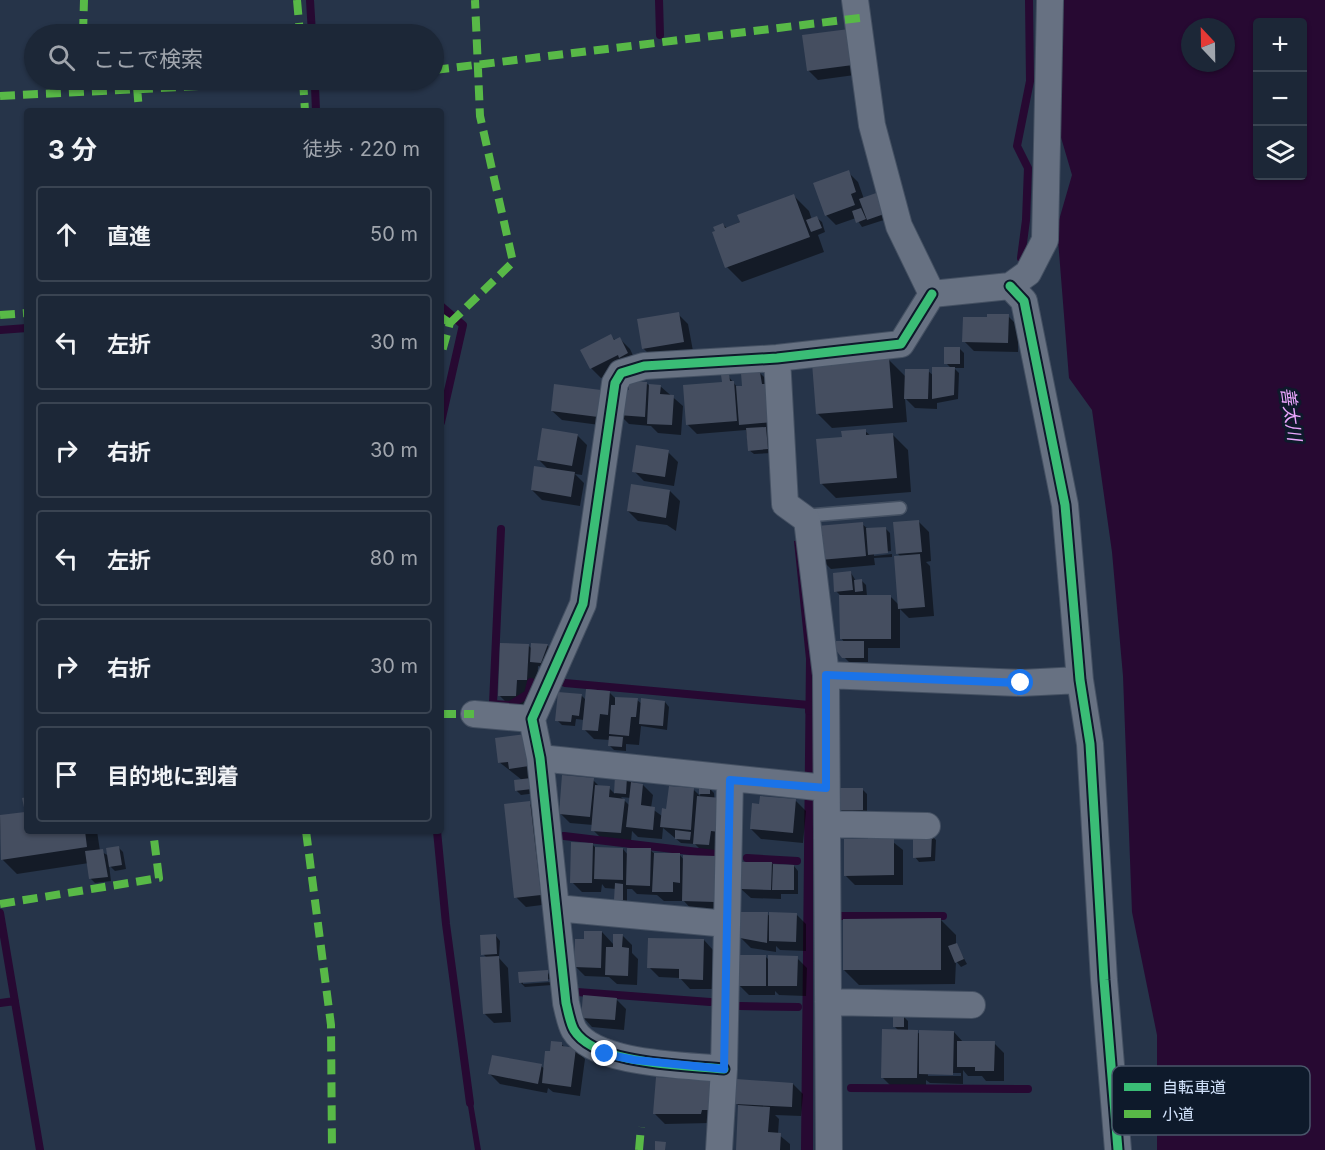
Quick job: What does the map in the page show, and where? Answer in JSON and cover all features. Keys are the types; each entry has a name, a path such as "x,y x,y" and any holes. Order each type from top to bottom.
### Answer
{"street":[{"path":"855,0 872,124 898,226 932,294"},
{"path":"932,294 1010,286 1028,273 1046,240 1050,0"},
{"path":"1010,286 1024,302 1065,505 1080,680 1090,744 1112,1077"},
{"path":"724,1069 635,1060 605,1054 574,1031 566,1003 540,758 532,719 583,604 615,383 621,373 644,366 777,358 901,344 932,294"},
{"path":"777,358 785,504 807,520 826,675 814,787 827,824 829,1150"},
{"path":"826,675 1021,683 1080,680"},
{"path":"474,714 532,719"},
{"path":"540,758 730,780 814,787"},
{"path":"718,1150 724,1069 730,780"},
{"path":"827,824 927,826"},
{"path":"556,908 727,924"},
{"path":"828,1002 972,1005"},
{"path":"1117,1135 1118,1150"}],"lane":[{"path":"802,516 900,508"}],"water":[{"name":"善太川","path":"1061,0 1325,0 1325,1150 1157,1150 1157,1135 1310,1135 1310,1066 1157,1066 1157,1035 1132,912 1123,676 1112,552 1092,410 1069,378 1057,227 1072,175 1060,134"},
{"path":"801,540 813,681 813,1150 801,1150 806,659 794,541"},
{"path":"471,1091 481,1150 475,1150 467,1100"}],"building":[{"path":"849,29 853,65 807,71 802,35"},
{"path":"849,170 856,192 851,194 855,205 825,216 813,183"},
{"path":"879,192 887,213 867,220 859,199"},
{"path":"794,194 810,237 725,268 712,232 715,231 713,227 723,223 725,228 740,222 737,215"},
{"path":"861,208 866,219 856,223 852,211"},
{"path":"817,216 822,228 811,232 806,220"},
{"path":"679,312 684,342 642,349 637,319"},
{"path":"987,314 1009,314 1008,343 962,342 963,317 987,317"},
{"path":"611,334 614,340 620,337 628,353 619,358 618,355 590,369 580,350"},
{"path":"944,347 960,347 960,364 944,364"},
{"path":"889,357 893,408 816,414 812,363"},
{"path":"932,367 955,367 954,395 932,399"},
{"path":"905,369 929,369 928,399 904,399"},
{"path":"760,372 762,384 770,384 773,422 739,425 736,386 742,386 741,373"},
{"path":"729,374 730,381 734,381 737,421 686,425 683,385 722,382 721,375"},
{"path":"629,381 647,382 645,417 618,415 620,390 629,390"},
{"path":"554,384 601,390 598,417 551,411"},
{"path":"649,384 661,385 660,394 674,395 672,425 647,424"},
{"path":"766,427 768,449 748,451 746,428"},
{"path":"542,428 578,434 572,466 537,460"},
{"path":"866,429 866,435 893,433 897,478 820,484 816,439 842,437 841,431"},
{"path":"636,445 669,450 665,477 632,472"},
{"path":"534,466 575,472 571,497 531,490"},
{"path":"631,484 670,490 666,518 627,511"},
{"path":"919,520 922,552 896,554 893,522"},
{"path":"863,522 866,556 820,560 817,526"},
{"path":"886,527 888,553 868,555 866,528"},
{"path":"920,554 925,607 898,609 894,556"},
{"path":"851,571 853,590 834,592 833,573"},
{"path":"862,579 863,591 855,592 854,580"},
{"path":"839,595 891,595 891,639 840,639"},
{"path":"835,641 864,641 864,658 842,658 835,649"},
{"path":"500,643 529,644 527,680 517,680 516,696 498,696"},
{"path":"531,643 548,644 541,663 530,662"},
{"path":"586,689 610,691 608,715 600,714 598,731 582,730"},
{"path":"558,692 582,694 579,716 572,715 571,722 555,721"},
{"path":"615,697 638,698 636,717 631,717 629,736 609,734 611,705 615,705"},
{"path":"641,698 665,701 663,726 639,724"},
{"path":"526,734 529,766 509,769 508,762 498,763 495,738"},
{"path":"609,736 623,737 622,747 608,746"},
{"path":"562,775 594,778 590,817 559,814"},
{"path":"615,776 627,777 626,794 614,793"},
{"path":"531,778 532,789 515,791 514,780"},
{"path":"631,782 643,784 641,805 655,807 653,830 626,827"},
{"path":"595,785 610,786 609,797 625,799 621,833 591,831"},
{"path":"669,786 694,788 691,830 660,827 662,808 666,809"},
{"path":"699,786 710,787 710,794 699,794"},
{"path":"840,788 863,788 863,810 840,810"},
{"path":"697,796 722,798 719,832 711,831 709,845 693,844"},
{"path":"760,796 796,799 793,833 750,829 752,803 759,804"},
{"path":"530,801 541,895 514,898 504,804"},
{"path":"24,812 24,834 85,834 87,847 1,860 0,815"},
{"path":"675,830 691,832 690,840 675,839"},
{"path":"868,832 884,832 884,839 894,839 894,875 844,876 844,839 868,839"},
{"path":"913,834 932,834 931,857 913,858"},
{"path":"571,842 593,843 592,883 570,883"},
{"path":"119,846 122,865 109,867 106,848"},
{"path":"595,847 623,848 623,880 594,879"},
{"path":"627,848 651,848 650,886 626,885"},
{"path":"103,849 108,877 89,879 85,851"},
{"path":"654,853 680,853 680,883 673,882 673,892 652,892"},
{"path":"683,855 716,856 715,902 682,901"},
{"path":"741,862 772,862 771,890 740,889"},
{"path":"773,864 794,865 794,890 772,890"},
{"path":"615,883 623,884 623,900 614,900"},
{"path":"740,912 768,912 767,943 740,938"},
{"path":"769,912 797,913 796,942 769,941"},
{"path":"941,918 941,970 843,970 843,919"},
{"path":"584,931 602,931 601,968 574,967 575,939 584,939"},
{"path":"496,934 497,954 481,955 480,935"},
{"path":"613,934 623,934 622,947 629,948 628,976 605,975 606,947 613,947"},
{"path":"648,938 704,939 703,980 679,979 679,969 647,968"},
{"path":"957,943 964,959 955,963 948,946"},
{"path":"738,955 766,955 766,986 737,986"},
{"path":"768,955 798,956 797,986 768,986"},
{"path":"499,956 502,1013 483,1014 480,957"},
{"path":"548,970 548,981 519,983 518,972"},
{"path":"583,995 617,998 615,1020 581,1018"},
{"path":"893,1014 904,1015 904,1027 893,1027"},
{"path":"882,1029 918,1030 917,1078 881,1078"},
{"path":"919,1030 954,1031 953,1075 919,1074"},
{"path":"551,1041 562,1042 562,1046 576,1048 571,1087 542,1083 545,1051 550,1051"},
{"path":"957,1041 995,1041 994,1071 975,1071 975,1067 957,1067"},
{"path":"492,1055 542,1064 538,1084 488,1074"},
{"path":"656,1077 711,1081 709,1110 702,1110 701,1114 653,1114"},
{"path":"736,1079 793,1083 792,1107 735,1104"},
{"path":"738,1105 770,1107 768,1132 781,1133 780,1150 736,1150"},
{"path":"655,1141 666,1142 665,1150 655,1150"}],"waterway":[{"path":"310,0 311,24"},
{"path":"659,0 660,35"},
{"path":"1021,258 1026,220 1028,168 1017,146 1030,81 1029,0"},
{"path":"315,90 316,108"},
{"path":"444,309 463,325 444,409"},
{"path":"0,330 24,328"},
{"path":"501,529 493,704 510,705 528,694 531,682"},
{"path":"565,683 809,705 809,711"},
{"path":"437,834 446,924 470,1103"},
{"path":"564,836 715,854"},
{"path":"747,858 797,861"},
{"path":"0,913 40,1150"},
{"path":"841,916 943,916"},
{"path":"577,992 710,1002"},
{"path":"0,1003 15,1001"},
{"path":"740,1006 798,1007"},
{"path":"851,1088 1028,1089"}],"marked path":[{"path":"83,24 84,0"},
{"path":"297,0 299,24"},
{"path":"450,323 513,262 480,116 475,0"},
{"path":"444,69 860,18"},
{"path":"0,96 120,90"},
{"path":"137,90 139,108"},
{"path":"304,90 305,108"},
{"path":"0,315 24,313"},
{"path":"444,319 450,323 444,344"},
{"path":"444,714 474,714"},
{"path":"0,904 159,878 153,834"},
{"path":"306,834 331,1025 332,1150"},
{"path":"639,1150 641,1127"}],"cycle path":[{"path":"1010,286 1024,301 1065,505 1080,680 1090,744 1112,1077"},
{"path":"724,1069 643,1061 601,1050 585,1042 574,1030 566,1003 540,758 532,719 583,604 615,383 621,373 644,366 777,358 901,344 932,294"},
{"path":"1117,1135 1118,1150"}],"route":[{"path":"605,1054 635,1060 724,1069 730,780 826,788 826,675 1021,683"}]}
